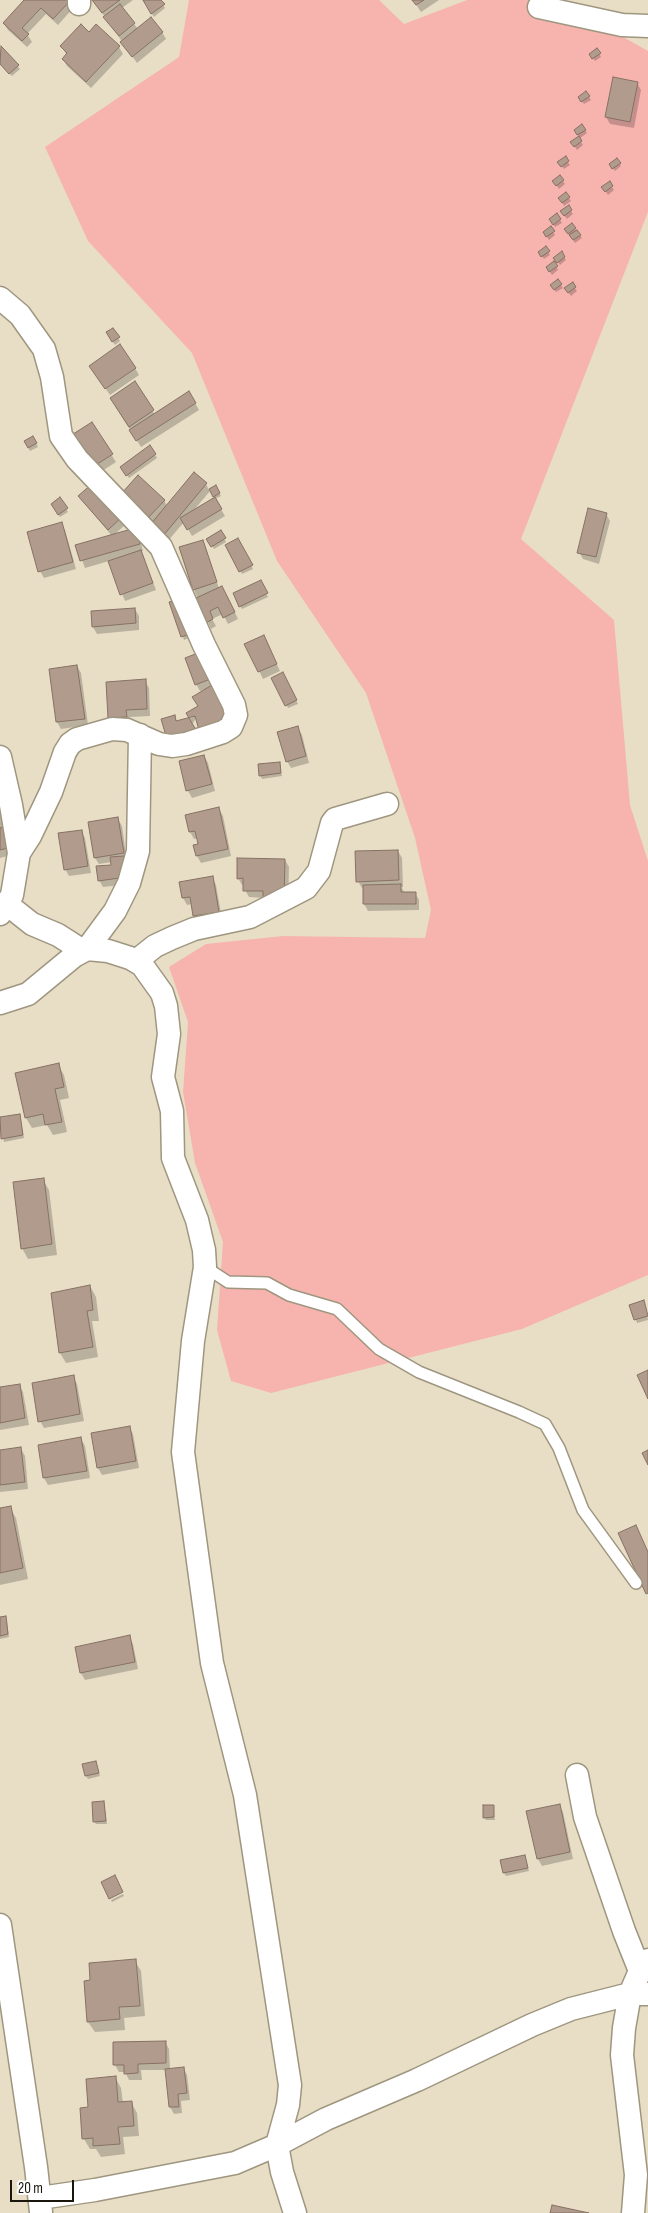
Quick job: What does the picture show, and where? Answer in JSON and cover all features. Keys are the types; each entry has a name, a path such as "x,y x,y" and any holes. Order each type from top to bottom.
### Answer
{"street":[{"path":"538,7 622,25 648,26"},
{"path":"0,298 20,315 44,349 52,377 61,436 77,459 161,547 204,645 234,705 236,715 234,722 223,732 186,744 172,746 159,744 127,730 112,729 77,739 64,752 48,800 19,853"},
{"path":"0,1003 28,994 85,950 115,911 126,890 138,851 140,736"},
{"path":"0,757 19,853 14,890 4,910 85,950 108,951 136,961 142,965 162,993 166,1006 169,1034 162,1077 172,1111 172,1158 197,1220 204,1250 205,1267 193,1341 183,1452 212,1663 244,1795 290,2085 288,2105 277,2145 282,2172 295,2213"},
{"path":"136,961 155,946 172,938 194,929 250,917 306,888 319,871 335,819 387,804"},
{"path":"577,1775 585,1817 624,1931 644,1965 639,1994 624,2028 622,2055 636,2175 633,2213"},
{"path":"0,1925 41,2205 95,2190 209,2170 235,2163 277,2145 302,2130 417,2080 570,2009 639,1994"}],"lane":[{"path":"205,1267 228,1282 267,1283 289,1295 338,1309 378,1349 411,1367 544,1424 559,1448 583,1510 636,1583"}],"shaded area":[{"path":"189,0 379,0 404,24 467,0 558,0 648,51 648,212 521,539 614,620 630,805 648,861 648,1275 522,1329 271,1393 231,1381 217,1330 223,1242 195,1163 183,1092 188,1022 169,967 206,944 283,936 425,938 431,910 415,838 366,693 277,561 192,353 88,241 45,147 179,57"}],"building":[{"path":"24,0 71,0 53,19 41,8 22,28 29,34 22,41 3,23"},
{"path":"92,0 120,0 102,13"},
{"path":"143,0 161,0 165,4 151,14"},
{"path":"412,0 424,0 416,5"},
{"path":"120,4 135,23 119,36 103,17"},
{"path":"151,17 163,32 132,57 120,42"},
{"path":"81,24 89,32 96,24 120,46 86,82 62,59 67,53 60,46"},
{"path":"1,46 19,65 9,74 0,64"},
{"path":"597,48 601,53 592,59 589,54"},
{"path":"613,77 638,82 630,122 605,117"},
{"path":"586,91 590,96 581,102 578,97"},
{"path":"582,124 586,130 577,135 574,130"},
{"path":"579,136 582,141 574,147 570,142"},
{"path":"566,156 569,161 561,167 557,162"},
{"path":"617,158 621,163 612,169 609,164"},
{"path":"560,175 564,180 556,186 552,181"},
{"path":"610,181 613,186 605,192 601,187"},
{"path":"566,192 570,197 562,203 558,198"},
{"path":"569,205 572,210 564,216 560,211"},
{"path":"557,213 561,219 553,225 549,219"},
{"path":"572,223 576,228 568,234 564,229"},
{"path":"551,226 555,231 546,237 543,232"},
{"path":"577,230 581,235 573,240 569,235"},
{"path":"546,246 550,251 541,257 538,252"},
{"path":"562,251 565,257 557,263 553,258"},
{"path":"554,261 558,266 549,272 546,267"},
{"path":"558,279 562,284 554,290 550,285"},
{"path":"573,282 576,287 568,293 564,288"},
{"path":"113,328 120,337 112,342 106,332"},
{"path":"120,344 136,368 105,389 89,366"},
{"path":"135,381 154,410 129,427 110,398"},
{"path":"189,391 196,403 136,441 129,430"},
{"path":"92,422 113,454 91,468 70,436"},
{"path":"33,436 37,443 28,448 24,441"},
{"path":"150,445 156,454 126,476 120,467"},
{"path":"194,472 207,483 163,536 150,525"},
{"path":"138,475 165,500 143,523 121,494"},
{"path":"94,482 123,516 108,530 78,496"},
{"path":"216,485 220,493 213,497 209,489"},
{"path":"60,497 68,508 58,515 51,504"},
{"path":"215,497 222,509 187,530 180,518"},
{"path":"588,508 607,513 596,557 577,553"},
{"path":"62,522 73,562 38,572 27,532"},
{"path":"135,528 140,544 80,561 75,545"},
{"path":"221,530 226,538 211,547 206,539"},
{"path":"238,538 253,565 239,572 225,545"},
{"path":"203,540 217,582 193,590 179,547"},
{"path":"141,550 153,583 120,595 108,561"},
{"path":"261,580 268,593 239,607 233,593"},
{"path":"222,586 235,612 223,618 218,607 210,611 213,619 206,623 194,599"},
{"path":"180,599 192,633 181,637 169,602"},
{"path":"135,608 136,623 92,627 91,611"},
{"path":"264,635 277,664 258,672 244,644"},
{"path":"203,651 213,678 195,685 185,658"},
{"path":"77,665 85,719 56,722 49,669"},
{"path":"283,672 297,700 285,706 271,678"},
{"path":"146,679 147,709 126,710 127,717 108,718 106,682"},
{"path":"212,685 230,717 199,735 186,713 198,706 192,697"},
{"path":"175,715 176,721 195,716 201,737 169,746 161,719"},
{"path":"298,726 306,756 286,762 277,732"},
{"path":"204,755 212,784 186,791 179,761"},
{"path":"280,762 281,773 259,776 258,764"},
{"path":"219,807 228,849 196,856 193,845 198,844 195,831 189,832 185,815"},
{"path":"118,817 124,853 94,858 88,822"},
{"path":"10,825 16,846 0,850 0,828"},
{"path":"82,830 88,866 64,870 58,833"},
{"path":"398,850 399,880 356,882 355,851"},
{"path":"124,856 127,877 98,881 96,866 111,865 110,857"},
{"path":"237,858 285,859 284,900 263,899 263,891 243,891 243,878 237,879"},
{"path":"213,876 219,912 193,916 190,897 182,898 179,882"},
{"path":"401,884 401,892 416,892 416,904 363,904 363,885"},
{"path":"59,1063 64,1087 55,1089 62,1122 45,1125 43,1114 25,1118 15,1073"},
{"path":"20,1114 23,1135 1,1139 0,1117"},
{"path":"44,1178 52,1244 21,1249 13,1182"},
{"path":"90,1285 93,1310 87,1311 93,1347 59,1353 51,1293"},
{"path":"644,1300 648,1316 634,1320 629,1305"},
{"path":"648,1370 648,1399 637,1375"},
{"path":"74,1375 80,1414 38,1422 32,1383"},
{"path":"20,1384 25,1418 0,1423 0,1387"},
{"path":"130,1426 136,1461 97,1468 91,1433"},
{"path":"81,1437 87,1471 43,1478 38,1445"},
{"path":"21,1447 25,1482 0,1485 0,1450"},
{"path":"648,1450 648,1465 642,1453"},
{"path":"11,1506 23,1568 0,1573 0,1508"},
{"path":"636,1525 648,1552 648,1593 646,1594 618,1533"},
{"path":"6,1616 8,1634 0,1636 0,1617"},
{"path":"130,1635 135,1662 80,1673 75,1647"},
{"path":"96,1761 99,1773 85,1776 82,1764"},
{"path":"104,1801 106,1821 93,1822 92,1802"},
{"path":"560,1804 570,1852 537,1859 526,1811"},
{"path":"483,1805 494,1805 494,1817 483,1818"},
{"path":"525,1855 528,1868 503,1873 500,1860"},
{"path":"115,1875 123,1892 109,1899 101,1882"},
{"path":"136,1959 140,2006 119,2007 120,2019 87,2022 84,1981 90,1980 89,1963"},
{"path":"166,2041 166,2063 138,2064 138,2073 124,2074 124,2065 113,2065 113,2042"},
{"path":"184,2067 187,2093 178,2094 179,2107 169,2107 165,2069"},
{"path":"116,2076 118,2102 132,2101 134,2126 118,2127 120,2144 93,2146 93,2138 82,2139 80,2108 88,2107 86,2079"},
{"path":"552,2205 589,2213 550,2213"}]}
